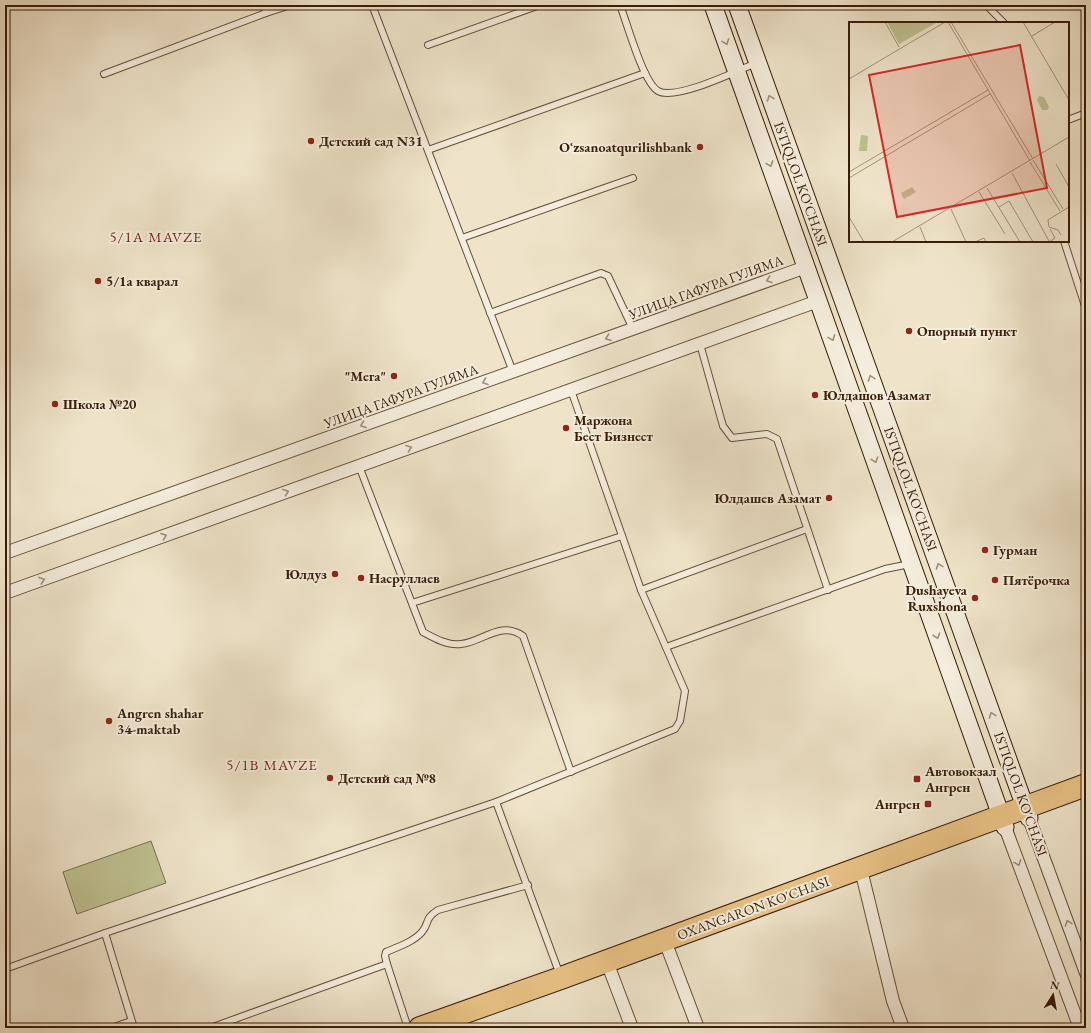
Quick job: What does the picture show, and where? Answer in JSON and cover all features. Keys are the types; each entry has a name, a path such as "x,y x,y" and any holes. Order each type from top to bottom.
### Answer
{"highway":[{"name":"OXANGARON KO'CHASI","path":"420,1028 563,983 610,970 863,878 1027,812 1086,785"},
{"name":"OXANGARON KO'CHASI","path":"1027,812 1086,797"},
{"name":"OXANGARON KO'CHASI","path":"448,1028 563,983 1003,822"}],"main road":[{"name":"ISTIQLOL KO'CHASI","path":"713,5 841,362 1003,822"},
{"name":"ISTIQLOL KO'CHASI","path":"737,5 1027,812"},
{"path":"841,362 863,355"}],"street":[{"name":"УЛИЦА ГАФУРА ГУЛЯМА","path":"5,553 806,267"},
{"path":"5,593 818,301"},
{"name":"ISTIQLOL KO'CHASI","path":"1027,812 1086,973"},
{"name":"ISTIQLOL KO'CHASI","path":"1003,822 1080,1028"},
{"path":"863,878 893,1001 902,1028"},
{"path":"668,949 698,1028"},
{"path":"610,970 632,1028"}],"lane":[{"path":"264,5 266,13"},
{"path":"104,74 291,5"},
{"path":"372,5 513,372"},
{"path":"428,45 540,5"},
{"path":"620,5 648,80 658,91 668,94 715,82 757,63"},
{"path":"986,5 1003,22"},
{"path":"428,150 645,73"},
{"path":"1069,120 1086,113"},
{"path":"462,238 634,178"},
{"path":"1064,242 1086,309"},
{"path":"490,313 601,273 605,273 608,276 633,329"},
{"path":"700,344 723,426 732,438 766,434 776,439 828,590"},
{"path":"5,969 105,933 496,802 675,729 680,721 685,691 642,590 571,390"},
{"path":"359,466 423,632 440,641 461,644 502,630 516,631 523,636 572,772"},
{"path":"642,590 807,529"},
{"path":"412,603 622,536"},
{"path":"666,647 885,569 912,564"},
{"path":"496,802 528,884 563,983"},
{"path":"408,1028 387,964 385,956 386,952 411,941 422,931 428,916 438,910 528,884"},
{"path":"105,933 134,1028"},
{"path":"210,1028 387,964"},
{"path":"111,1028 131,1021"}],"green space":[{"path":"151,841 166,883 77,914 63,872"}],"place":[{"name":"Детский сад N31","path":"311,141"},
{"name":"Oʻzsanoatqurilishbank","path":"700,147"},
{"name":"5/1а кварал","path":"98,281"},
{"name":"Опорный пункт","path":"909,331"},
{"name":"\"Мега\"","path":"394,376"},
{"name":"Юлдашов Азамат","path":"815,395"},
{"name":"Школа №20","path":"55,404"},
{"name":"Маржона Бест Бизнест","path":"566,428"},
{"name":"Юлдашев Азамат","path":"829,498"},
{"name":"Гурман","path":"985,550"},
{"name":"Юлдуз","path":"335,574"},
{"name":"Насруллаев","path":"361,578"},
{"name":"Пятёрочка","path":"995,580"},
{"name":"Dushayeva Ruxshona","path":"975,598"},
{"name":"Angren shahar 34-maktab","path":"109,721"},
{"name":"Детский сад №8","path":"330,778"},
{"name":"Автовокзал Ангрен","path":"917,779"},
{"name":"Ангрен","path":"928,804"}],"district":[{"name":"5/1A MAVZE","path":"156,237"},
{"name":"5/1B MAVZE","path":"272,765"}]}
